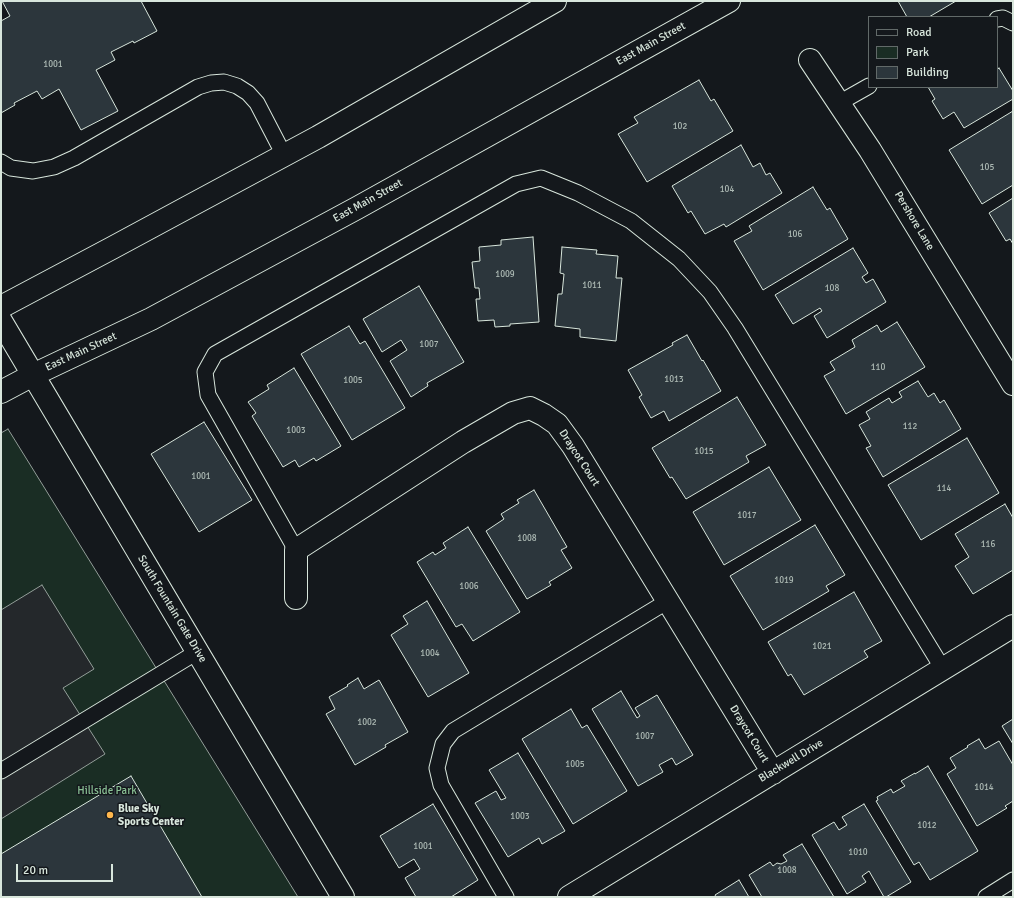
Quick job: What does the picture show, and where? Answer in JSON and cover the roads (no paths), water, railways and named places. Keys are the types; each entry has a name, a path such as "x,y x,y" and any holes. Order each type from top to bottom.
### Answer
{"street":[{"path":"1,307 318,137 555,1"},
{"name":"East Main Street","path":"1,392 33,375 151,319 357,208 729,1"},
{"name":"Pershore Lane","path":"810,60 870,150 1013,384"},
{"name":"South Fountain Gate Drive","path":"1,321 343,897"},
{"name":"Draycot Court","path":"296,550 463,442 513,413 530,408 557,424 573,446 773,773"},
{"path":"296,550 296,598"},
{"name":"Blackwell Drive","path":"570,897 1013,626"}],"lane":[{"path":"998,19 1003,18 1013,23"},
{"path":"1,162 11,168 33,171 54,167 74,158 198,87 211,83 224,82 237,86 248,93 257,103 284,155"},
{"path":"839,103 868,87"},
{"path":"296,550 208,395 206,372 215,354 516,184 541,178 578,193 631,220 679,260 710,292 735,328 943,669"},
{"path":"506,897 441,785 437,768 443,744 453,730 668,601"},
{"path":"1,771 197,652"},
{"path":"986,897 1013,880"}],"place":[{"name":"Blue Sky Sports Center","path":"110,815"}],"park label":[{"name":"Hillside Park","path":"107,791"}]}
